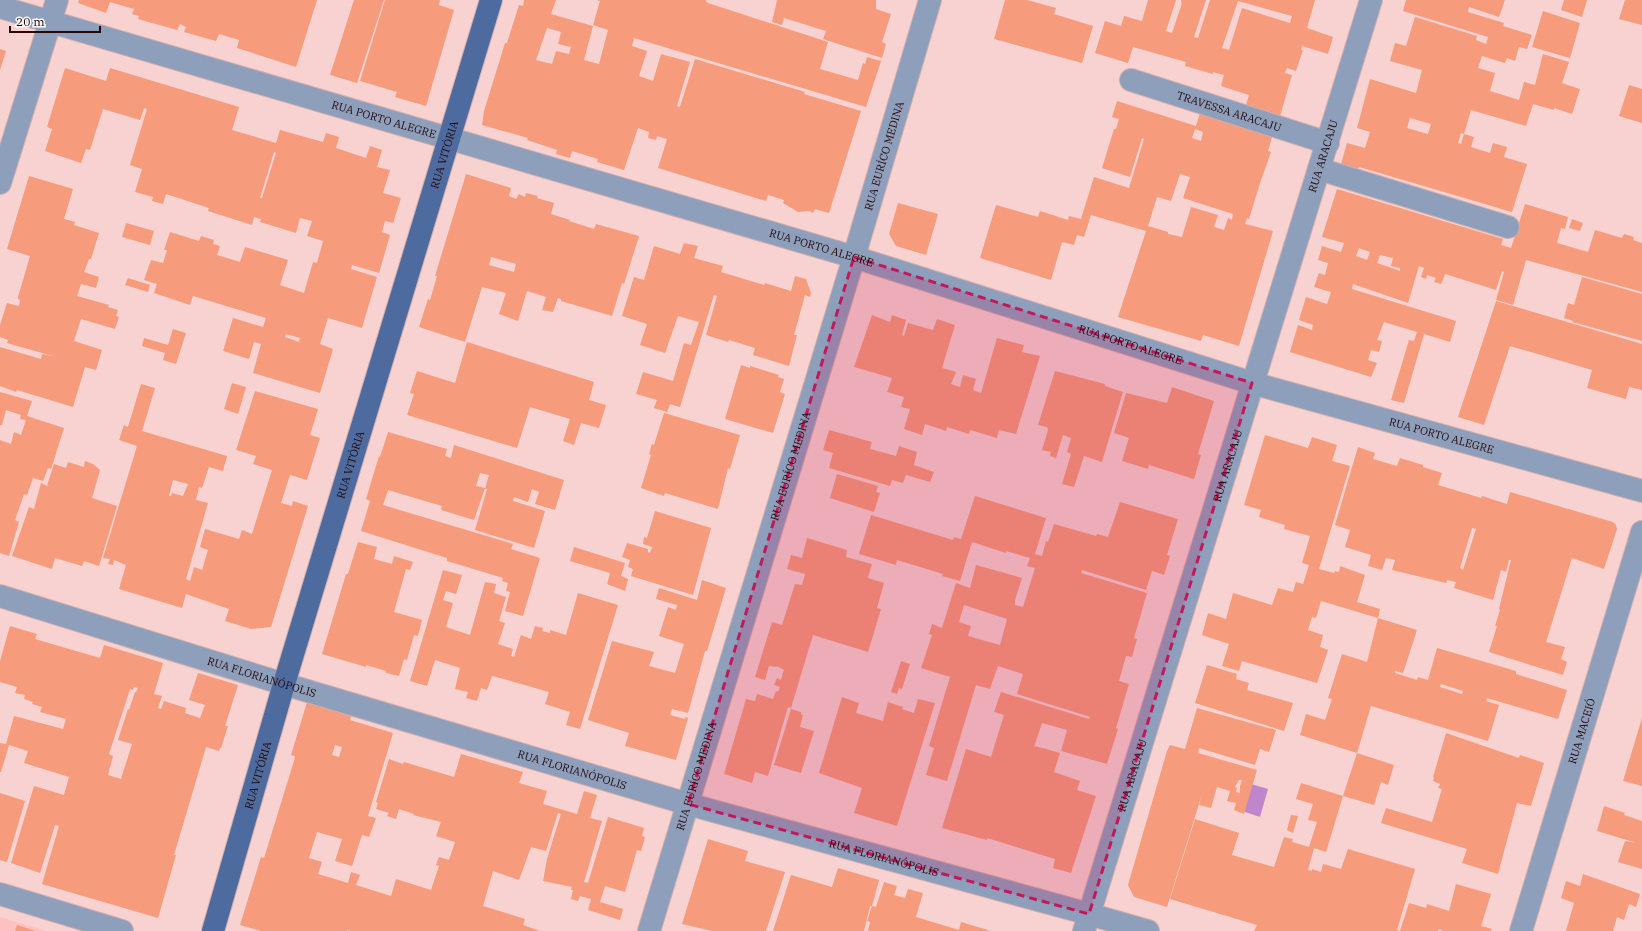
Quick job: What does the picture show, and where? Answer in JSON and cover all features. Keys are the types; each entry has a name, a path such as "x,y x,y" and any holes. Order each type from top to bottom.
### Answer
{"main road":[{"name":"RUA VITÓRIA","path":"213,931 284,684 491,0"}],"street":[{"path":"0,183 57,0"},
{"name":"RUA EURÍCO MEDINA","path":"649,931 854,257 930,0"},
{"name":"RUA ARACAJU","path":"1087,922 1371,0"},
{"name":"RUA PORTO ALEGRE","path":"0,7 854,257 1252,383 1642,491"},
{"name":"TRAVESSA ARACAJU","path":"1131,80 1328,143"},
{"path":"1319,169 1508,227"},
{"name":"RUA MACEIÓ","path":"1522,931 1642,532"},
{"name":"RUA FLORIANÓPOLIS","path":"0,596 284,684 1087,922 1148,931"},
{"path":"0,894 122,931"}],"highlighted area":[{"path":"854,257 1252,383 1089,914 688,804"}],"shaded area":[{"path":"1251,784 1268,789 1260,817 1242,811"},
{"path":"0,917 46,931 0,931"}],"building":[{"path":"79,0 317,0 296,67 237,48 239,40 219,34 216,41 184,32 186,27 180,24 177,30 138,19 139,16 132,14 134,9 110,2 106,13 78,3"},
{"path":"354,0 384,0 357,83 330,75"},
{"path":"385,0 440,0 439,5 454,10 426,106 395,97 397,92 360,81"},
{"path":"524,0 556,0 551,14 593,26 584,60 599,64 608,30 593,25 600,1 596,0 706,0 708,3 828,42 820,69 858,80 863,63 865,64 867,57 881,61 866,107 634,38 632,46 647,51 639,76 653,81 661,54 690,62 677,106 680,107 695,59 805,92 804,94 861,111 829,213 815,209 813,213 809,211 798,212 783,203 784,200 768,195 766,201 658,168 667,139 657,136 656,140 648,138 649,132 638,128 624,170 597,162 598,159 572,151 570,158 556,154 557,150 527,140 528,138 482,125 484,111 505,43 507,43 519,5 523,6","holes":["547,28 561,32 558,44 571,47 569,54 556,51 552,64 536,60"]},
{"path":"777,0 876,0 876,9 891,14 882,42 886,44 882,58 823,39 826,31 784,18 782,25 772,22"},
{"path":"1005,0 1027,0 1056,8 1054,14 1093,26 1082,63 994,39"},
{"path":"1148,0 1176,0 1166,31 1172,33 1182,3 1181,0 1206,0 1194,37 1198,38 1210,0 1315,0 1307,28 1333,37 1328,54 1302,46 1301,50 1303,50 1296,71 1287,68 1285,73 1292,75 1280,116 1246,105 1249,95 1221,86 1224,75 1213,72 1213,74 1185,66 1186,62 1133,47 1128,63 1095,53 1105,21 1121,26 1124,16 1142,21","holes":["1238,1 1292,16 1290,23 1242,8 1229,50 1222,48"]},
{"path":"1406,0 1505,0 1499,17 1469,7 1468,12 1504,23 1503,26 1532,35 1527,49 1519,47 1515,61 1507,58 1505,63 1482,56 1478,68 1495,73 1490,91 1519,100 1524,82 1535,85 1543,54 1569,62 1562,83 1580,89 1572,114 1554,108 1554,110 1533,104 1526,126 1471,110 1464,134 1474,137 1471,147 1490,153 1493,143 1507,147 1504,157 1527,164 1512,212 1359,167 1358,169 1341,164 1347,143 1365,148 1370,132 1357,128 1370,79 1416,93 1422,70 1390,61 1395,43 1406,46 1415,17 1477,36 1476,40 1486,44 1488,37 1403,11","holes":["1410,118 1431,124 1428,134 1407,128","1461,133 1464,134 1461,144 1458,143"]},
{"path":"1564,0 1587,0 1582,17 1561,10"},
{"path":"1625,0 1642,0 1642,25 1619,19"},
{"path":"1543,11 1580,23 1570,58 1532,47"},
{"path":"0,49 6,51 0,70"},
{"path":"65,68 106,81 110,68 239,107 232,130 276,143 280,130 323,142 326,133 339,137 336,148 366,158 370,146 382,150 377,167 390,170 383,193 401,198 393,223 385,221 382,232 390,235 379,273 352,265 351,269 377,277 362,328 328,318 320,344 333,349 320,393 253,373 261,344 254,342 249,359 223,351 233,318 263,327 266,318 193,296 190,305 154,293 157,284 144,280 151,260 163,263 167,250 164,250 170,232 199,241 201,236 214,240 213,244 220,246 217,255 240,262 245,247 288,260 280,285 304,293 313,262 317,263 323,241 307,236 312,221 300,218 296,233 260,222 261,219 254,217 252,225 208,211 209,208 166,194 163,204 152,201 153,197 135,192 142,169 130,165 147,109 144,108 140,120 103,109 90,150 86,149 81,163 45,151 52,129 47,127","holes":["274,152 276,153 262,198 260,198","286,334 300,338 299,342 285,337"]},
{"path":"1629,85 1642,89 1642,123 1619,116"},
{"path":"1117,101 1196,126 1200,113 1272,137 1268,151 1271,152 1249,219 1247,218 1245,224 1273,231 1239,346 1203,335 1201,341 1118,317 1146,231 1091,215 1084,237 1077,235 1074,245 1062,242 1051,280 980,258 996,205 1038,217 1040,211 1068,220 1069,216 1081,219 1094,177 1129,188 1144,139 1142,138 1130,177 1102,168 1114,129 1116,129 1119,119 1112,117","holes":["1195,129 1203,132 1201,141 1192,138","1180,174 1190,177 1183,198 1233,214 1232,220 1228,218 1224,230 1214,227 1218,215 1191,207 1182,237 1168,234 1168,232 1148,226 1157,197 1171,201"]},
{"path":"466,174 511,188 509,196 516,199 519,194 525,197 526,193 538,196 537,198 554,203 551,214 570,220 569,221 594,229 596,224 639,236 612,316 561,301 561,299 558,298 553,312 542,310 546,297 527,291 518,321 499,314 506,293 482,287 465,342 419,327 428,299 430,300 437,276 435,276","holes":["491,257 516,264 514,272 489,265"]},
{"path":"29,176 73,189 64,219 75,222 74,225 99,233 91,259 89,259 84,272 99,277 96,288 81,284 77,296 109,305 108,307 118,310 116,316 119,317 115,329 81,319 74,341 102,350 96,370 85,367 73,407 17,390 16,392 0,386 0,347 41,359 42,354 56,357 7,343 8,340 0,337 0,325 7,303 19,306 20,300 18,297 30,256 7,249"},
{"path":"1337,189 1503,239 1501,245 1511,248 1525,204 1568,217 1565,229 1561,228 1557,243 1588,252 1595,230 1622,238 1624,234 1634,237 1633,240 1642,243 1642,292 1526,260 1513,305 1496,300 1504,272 1502,271 1496,290 1445,274 1441,284 1434,282 1436,278 1427,275 1426,279 1421,277 1424,268 1419,266 1408,303 1353,284 1352,289 1456,321 1450,342 1424,334 1404,403 1391,400 1409,340 1414,341 1417,332 1384,322 1377,340 1382,341 1379,352 1371,350 1368,360 1377,363 1371,377 1290,352 1298,325 1312,330 1313,325 1299,320 1306,297 1327,304 1331,292 1314,287 1319,273 1325,275 1328,263 1318,260 1322,246 1341,252 1344,243 1322,237","holes":["1359,248 1370,252 1367,260 1356,256","1380,255 1393,258 1391,266 1400,268 1400,271 1377,263"]},
{"path":"898,203 938,214 926,255 896,246 889,234"},
{"path":"1572,219 1583,223 1580,231 1569,228"},
{"path":"126,223 154,231 150,245 122,237"},
{"path":"684,243 698,246 694,258 723,266 721,272 764,285 765,283 791,291 795,276 806,279 811,293 810,297 805,295 794,335 797,335 789,366 753,355 755,348 706,335 717,296 714,295 680,407 670,404 667,412 654,408 657,400 636,394 643,372 673,381 684,343 691,345 699,322 678,316 665,353 640,345 647,324 622,316 634,277 644,280 654,246 680,254"},
{"path":"1582,277 1642,294 1642,341 1572,322 1573,321 1564,318 1568,303 1574,305"},
{"path":"128,278 150,285 148,292 125,285"},
{"path":"1496,301 1642,344 1642,390 1629,387 1626,399 1587,388 1592,370 1510,346 1484,425 1458,417"},
{"path":"872,315 890,322 892,315 906,320 902,335 904,336 908,323 933,330 937,319 955,325 942,368 956,372 951,384 960,387 963,375 976,379 973,390 981,393 997,338 1024,345 1022,352 1040,356 1016,434 999,430 997,438 970,430 969,434 947,427 946,431 925,424 922,435 904,429 910,409 901,407 904,397 887,392 892,378 854,367"},
{"path":"173,329 186,333 176,364 163,360 165,353 142,346 144,338 168,345"},
{"path":"467,342 594,382 589,400 606,405 599,428 581,423 574,445 563,441 570,419 530,407 517,448 407,415 414,394 410,393 417,371 455,383"},
{"path":"741,365 750,368 750,366 779,375 778,377 784,379 780,392 785,394 773,433 725,419"},
{"path":"1055,371 1105,384 1105,386 1123,392 1102,462 1084,456 1074,487 1062,484 1071,454 1067,452 1071,438 1063,435 1056,458 1050,456 1051,452 1042,450 1048,430 1047,427 1038,425"},
{"path":"232,383 246,387 238,414 224,409"},
{"path":"141,384 155,388 142,431 227,456 223,471 209,467 202,488 199,487 196,500 208,503 186,579 190,581 194,567 202,570 208,550 200,547 205,529 239,539 242,530 252,534 272,470 253,464 256,456 236,450 255,391 318,409 310,435 320,438 307,480 290,475 281,503 292,506 293,501 308,506 271,627 251,629 225,621 229,609 186,594 182,608 119,589 126,565 114,560 113,565 108,564 110,559 103,558 137,446 119,440 124,425 128,427","holes":["173,480 188,484 183,496 172,493 171,496 169,496"]},
{"path":"1172,387 1214,401 1198,454 1201,455 1194,479 1149,465 1148,469 1122,461 1129,438 1114,433 1126,393 1167,403"},
{"path":"0,392 32,401 27,416 64,428 51,469 48,468 43,481 33,478 27,495 24,494 15,520 19,522 9,556 0,553 0,440 11,444 14,432 21,435 26,420 20,419 21,415 6,410 2,425 0,425"},
{"path":"664,413 740,435 730,469 728,468 718,509 665,493 664,496 641,488 651,455 649,454 652,444 654,445"},
{"path":"829,430 872,442 870,449 896,456 899,446 917,452 914,465 934,472 930,482 906,475 903,483 892,480 890,486 829,468 833,453 823,450"},
{"path":"388,432 447,449 445,456 451,458 454,445 564,480 555,510 535,504 539,492 532,489 528,502 514,497 513,501 545,511 534,548 475,530 487,489 485,489 489,475 480,473 476,486 485,488 474,520 441,510 442,506 388,490 383,505 513,544 511,549 540,558 523,616 505,611 510,592 506,591 508,583 502,581 503,578 447,561 447,558 361,531 370,501 366,499"},
{"path":"1265,435 1308,448 1312,437 1337,445 1332,461 1350,466 1319,569 1334,573 1335,571 1339,572 1340,566 1365,575 1357,602 1380,609 1378,618 1321,601 1316,618 1312,617 1308,630 1323,635 1320,647 1328,650 1317,683 1242,661 1239,671 1222,666 1229,644 1202,635 1208,613 1226,619 1233,593 1272,605 1278,588 1293,592 1296,582 1303,584 1309,565 1302,563 1310,536 1284,529 1285,525 1259,517 1261,510 1244,505"},
{"path":"1358,447 1375,453 1373,459 1397,466 1400,458 1442,473 1438,485 1507,504 1510,492 1613,522 1617,529 1604,569 1572,558 1546,642 1565,647 1561,659 1567,662 1563,675 1489,652 1497,626 1495,626 1511,560 1509,560 1506,572 1501,570 1493,600 1454,588 1456,582 1447,580 1446,583 1392,570 1395,560 1386,558 1382,570 1368,566 1371,555 1345,547 1350,530 1335,525","holes":["1472,528 1476,529 1463,570 1460,568"]},
{"path":"85,461 93,464 100,470 92,498 117,506 99,566 84,561 82,566 55,558 52,569 12,556 29,507 34,509 41,483 47,486 54,464 66,468 68,462 84,467"},
{"path":"837,474 878,486 876,492 880,493 874,512 830,498"},
{"path":"975,496 1046,518 1035,554 1042,556 1046,541 1048,542 1054,524 1096,536 1097,534 1108,537 1120,502 1178,519 1167,555 1170,556 1164,575 1152,571 1146,590 1082,570 1081,573 1147,593 1134,638 1137,639 1132,657 1126,656 1119,681 1129,684 1116,728 1118,729 1107,764 1061,751 1067,730 1042,723 1034,747 1060,753 1054,772 1080,781 1077,790 1096,796 1071,873 1053,868 1055,859 987,838 987,840 942,828 966,749 991,757 1004,715 994,712 1001,692 1089,719 1090,717 1017,694 1023,674 998,666 990,689 976,685 947,781 926,775 934,748 929,746 950,677 921,668 932,635 929,634 932,624 942,628 956,583 970,588 976,565 1022,578 1015,600 1015,605 1023,607 1035,568 1027,566 1030,558 1006,551 1006,553 972,542 960,581 942,576 943,574 897,560 896,565 859,554 871,515 953,540 954,537 961,539","holes":["964,605 1007,619 1000,645 968,636 971,626 959,622"]},
{"path":"655,511 711,528 693,595 631,576 633,569 628,567 630,560 622,557 627,543 648,549 648,552 650,553 652,547 643,544 644,537 647,538"},
{"path":"807,538 847,550 846,557 872,564 868,578 884,583 877,608 881,609 868,652 813,635 791,708 788,707 768,776 755,772 752,783 724,774 746,699 755,701 757,694 773,699 776,691 778,692 780,687 774,685 777,678 781,680 784,670 777,666 769,666 765,680 755,677 772,622 782,625 795,584 802,585 805,574 787,569 791,555 802,558"},
{"path":"358,542 377,547 374,559 392,564 394,556 413,562 410,570 406,569 394,612 422,620 418,636 414,635 407,660 404,659 399,676 386,673 386,671 366,665 366,667 322,654 346,574 348,574"},
{"path":"574,547 625,563 621,576 628,579 625,591 607,584 610,573 570,561"},
{"path":"443,570 462,575 456,594 446,591 443,600 453,603 446,627 470,635 485,582 496,584 494,593 506,597 499,621 505,623 498,644 513,649 511,656 514,657 521,635 531,639 535,626 543,628 542,631 550,633 550,630 566,635 578,593 618,605 580,729 566,725 570,712 545,704 549,692 504,679 492,676 487,690 481,688 477,701 466,698 468,692 455,689 460,668 435,660 427,686 410,681"},
{"path":"702,580 726,588 707,651 705,651 688,713 672,709 670,715 685,719 685,717 688,718 676,760 625,746 629,733 588,720 612,641 654,652 649,666 675,673 684,644 659,636 668,607 676,610 677,605 656,599 659,588 697,600"},
{"path":"1378,618 1417,630 1403,673 1395,671 1395,673 1417,680 1418,677 1428,680 1437,648 1516,671 1516,674 1567,690 1558,719 1487,698 1486,701 1499,705 1488,741 1371,706 1357,753 1300,735 1306,714 1325,720 1332,699 1328,698 1342,654 1367,662","holes":["1441,684 1463,691 1462,694 1440,687"]},
{"path":"10,626 37,634 35,639 100,658 104,645 163,663 154,694 162,696 158,708 161,709 164,701 186,708 185,713 200,718 205,705 189,700 198,673 238,685 225,726 228,726 221,748 219,751 206,747 174,855 176,855 158,918 42,884 59,826 55,825 40,873 11,863 34,786 64,795 69,777 24,763 28,751 9,745 0,772 0,743 6,744 14,716 63,729 66,719 40,712 42,707 32,704 33,702 24,699 25,695 15,693 17,687 0,682 0,661","holes":["134,687 138,688 135,692 129,710 128,709 118,740 132,744 121,779 108,775 113,756 109,754 130,689 133,690"]},
{"path":"901,661 910,664 902,689 899,688 897,694 891,692"},
{"path":"1207,665 1237,674 1236,679 1249,683 1247,690 1293,703 1284,731 1195,703"},
{"path":"842,697 859,703 856,713 883,721 888,702 903,707 902,709 914,713 918,699 935,703 897,826 854,813 862,788 819,773"},
{"path":"307,702 352,715 350,720 393,733 368,816 376,818 369,837 362,835 352,866 335,861 342,839 317,832 309,858 322,862 318,874 348,883 351,872 360,875 356,885 391,896 396,879 431,890 439,866 436,865 439,857 449,860 455,842 436,836 441,822 413,815 414,814 399,809 396,819 387,816 389,813 376,809 378,803 376,802 389,759 454,777 461,754 523,772 519,783 547,791 543,804 577,814 584,791 597,795 590,818 602,821 584,882 588,883 608,817 644,828 642,836 645,837 641,851 637,850 625,892 605,886 600,902 623,909 620,920 588,910 591,899 580,896 578,901 571,899 573,890 571,890 572,887 543,881 547,859 561,814 558,813 546,851 531,847 519,880 493,871 483,906 525,919 523,925 540,931 261,931 240,925 261,857 264,858 294,761 295,756 291,755","holes":["335,745 342,747 339,757 332,755"]},
{"path":"1197,708 1276,730 1269,752 1260,749 1255,765 1199,748 1198,753 1257,770 1244,814 1234,810 1236,803 1227,801 1230,791 1217,787 1211,808 1199,805 1202,794 1167,907 1134,897 1128,885 1167,751 1170,745 1185,749","holes":["1239,780 1242,780 1240,793 1236,792 1237,788 1235,787"]},
{"path":"791,709 801,712 803,715 800,727 814,731 801,773 774,765"},
{"path":"1642,718 1642,786 1623,781"},
{"path":"1446,733 1519,758 1520,755 1544,763 1531,806 1517,803 1498,874 1462,863 1467,849 1381,823 1386,808 1432,822 1442,789 1438,788 1440,784 1433,781 1433,777"},
{"path":"1357,753 1394,765 1388,785 1381,782 1374,805 1343,796"},
{"path":"1301,783 1343,796 1326,852 1314,848 1308,870 1312,871 1312,869 1321,872 1323,864 1341,869 1348,849 1415,869 1397,930 1400,931 1254,931 1257,925 1170,899 1195,819 1239,833 1232,855 1274,867 1284,837 1293,839 1292,842 1309,847 1317,822 1308,820 1313,804 1296,799"},
{"path":"0,793 25,801 7,862 0,860"},
{"path":"1604,806 1642,821 1642,869 1618,862 1625,841 1637,843 1597,831"},
{"path":"1291,815 1298,816 1293,833 1287,830"},
{"path":"708,839 748,851 745,861 785,872 766,931 712,931 682,924"},
{"path":"838,868 879,880 872,906 870,906 864,931 773,931 791,875 832,887"},
{"path":"1583,874 1640,894 1636,907 1629,904 1624,920 1617,917 1613,931 1566,931 1574,903 1561,898 1566,881 1580,886"},
{"path":"884,882 897,886 894,895 905,898 908,889 923,893 916,917 959,930 961,922 991,931 868,931 870,922 867,921 872,906 876,907"},
{"path":"1456,884 1491,894 1481,926 1492,929 1491,931 1443,931 1439,929 1438,931 1400,931 1409,903 1426,908 1427,904 1449,911"},
{"path":"17,925 36,931 15,931"}]}
